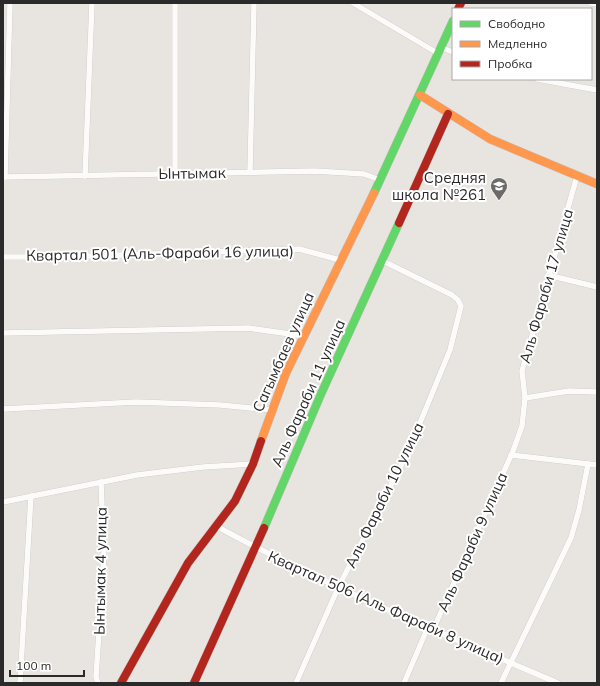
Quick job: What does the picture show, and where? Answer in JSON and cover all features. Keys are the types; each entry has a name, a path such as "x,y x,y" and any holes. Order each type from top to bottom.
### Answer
{"street":[{"path":"4,177 10,3"},
{"path":"85,176 92,3"},
{"path":"175,3 175,173"},
{"path":"250,172 254,3"},
{"path":"353,3 440,51 452,52"},
{"path":"591,3 597,4"},
{"name":"Сагымбаев улица","path":"121,683 188,563 235,501 253,464 271,410 286,373 380,180 452,23"},
{"path":"542,80 597,90"},
{"path":"420,95 448,114 511,149 597,184"},
{"name":"Аль Фараби 11 улица","path":"194,683 322,394 384,261 448,114"},
{"name":"Ынтымак","path":"4,177 175,173 348,172 364,174 380,180"},
{"name":"Аль Фараби 17 улица","path":"511,455 522,426 525,398 522,371 577,176"},
{"name":"Квартал 501 (Аль-Фараби 16 улица)","path":"3,257 61,257 299,250 340,260"},
{"name":"Аль Фараби 10 улица","path":"296,683 338,588 408,452 450,350 461,306 458,300 452,295 384,261"},
{"path":"548,275 597,287"},
{"path":"3,333 248,328 304,336"},
{"path":"525,398 569,390 597,392"},
{"path":"3,409 136,402 220,405 271,410"},
{"path":"511,455 597,465"},
{"name":"Аль Фараби 9 улица","path":"404,683 511,455"},
{"path":"3,502 137,475 203,467 253,464"},
{"path":"501,683 571,538 579,510 588,464"},
{"name":"Ынтымак 4 улица","path":"98,683 96,677 104,555 101,482"},
{"path":"20,683 31,496"},
{"name":"Квартал 506 (Аль Фараби 8 улица)","path":"216,526 254,547 338,588 558,683"}],"traffic: fast":[{"path":"374,193 452,23"},
{"path":"264,528 321,394 399,223"}],"traffic: slow":[{"path":"420,95 490,139 597,184"},
{"path":"261,441 286,373 374,193"}],"traffic: jam":[{"path":"458,8 461,3"},
{"path":"399,223 448,114"},
{"path":"121,683 188,563 235,501 253,464 261,441"},
{"path":"194,683 264,528"}],"place":[{"name":"Средняя школа №261","path":"499,201"}]}
